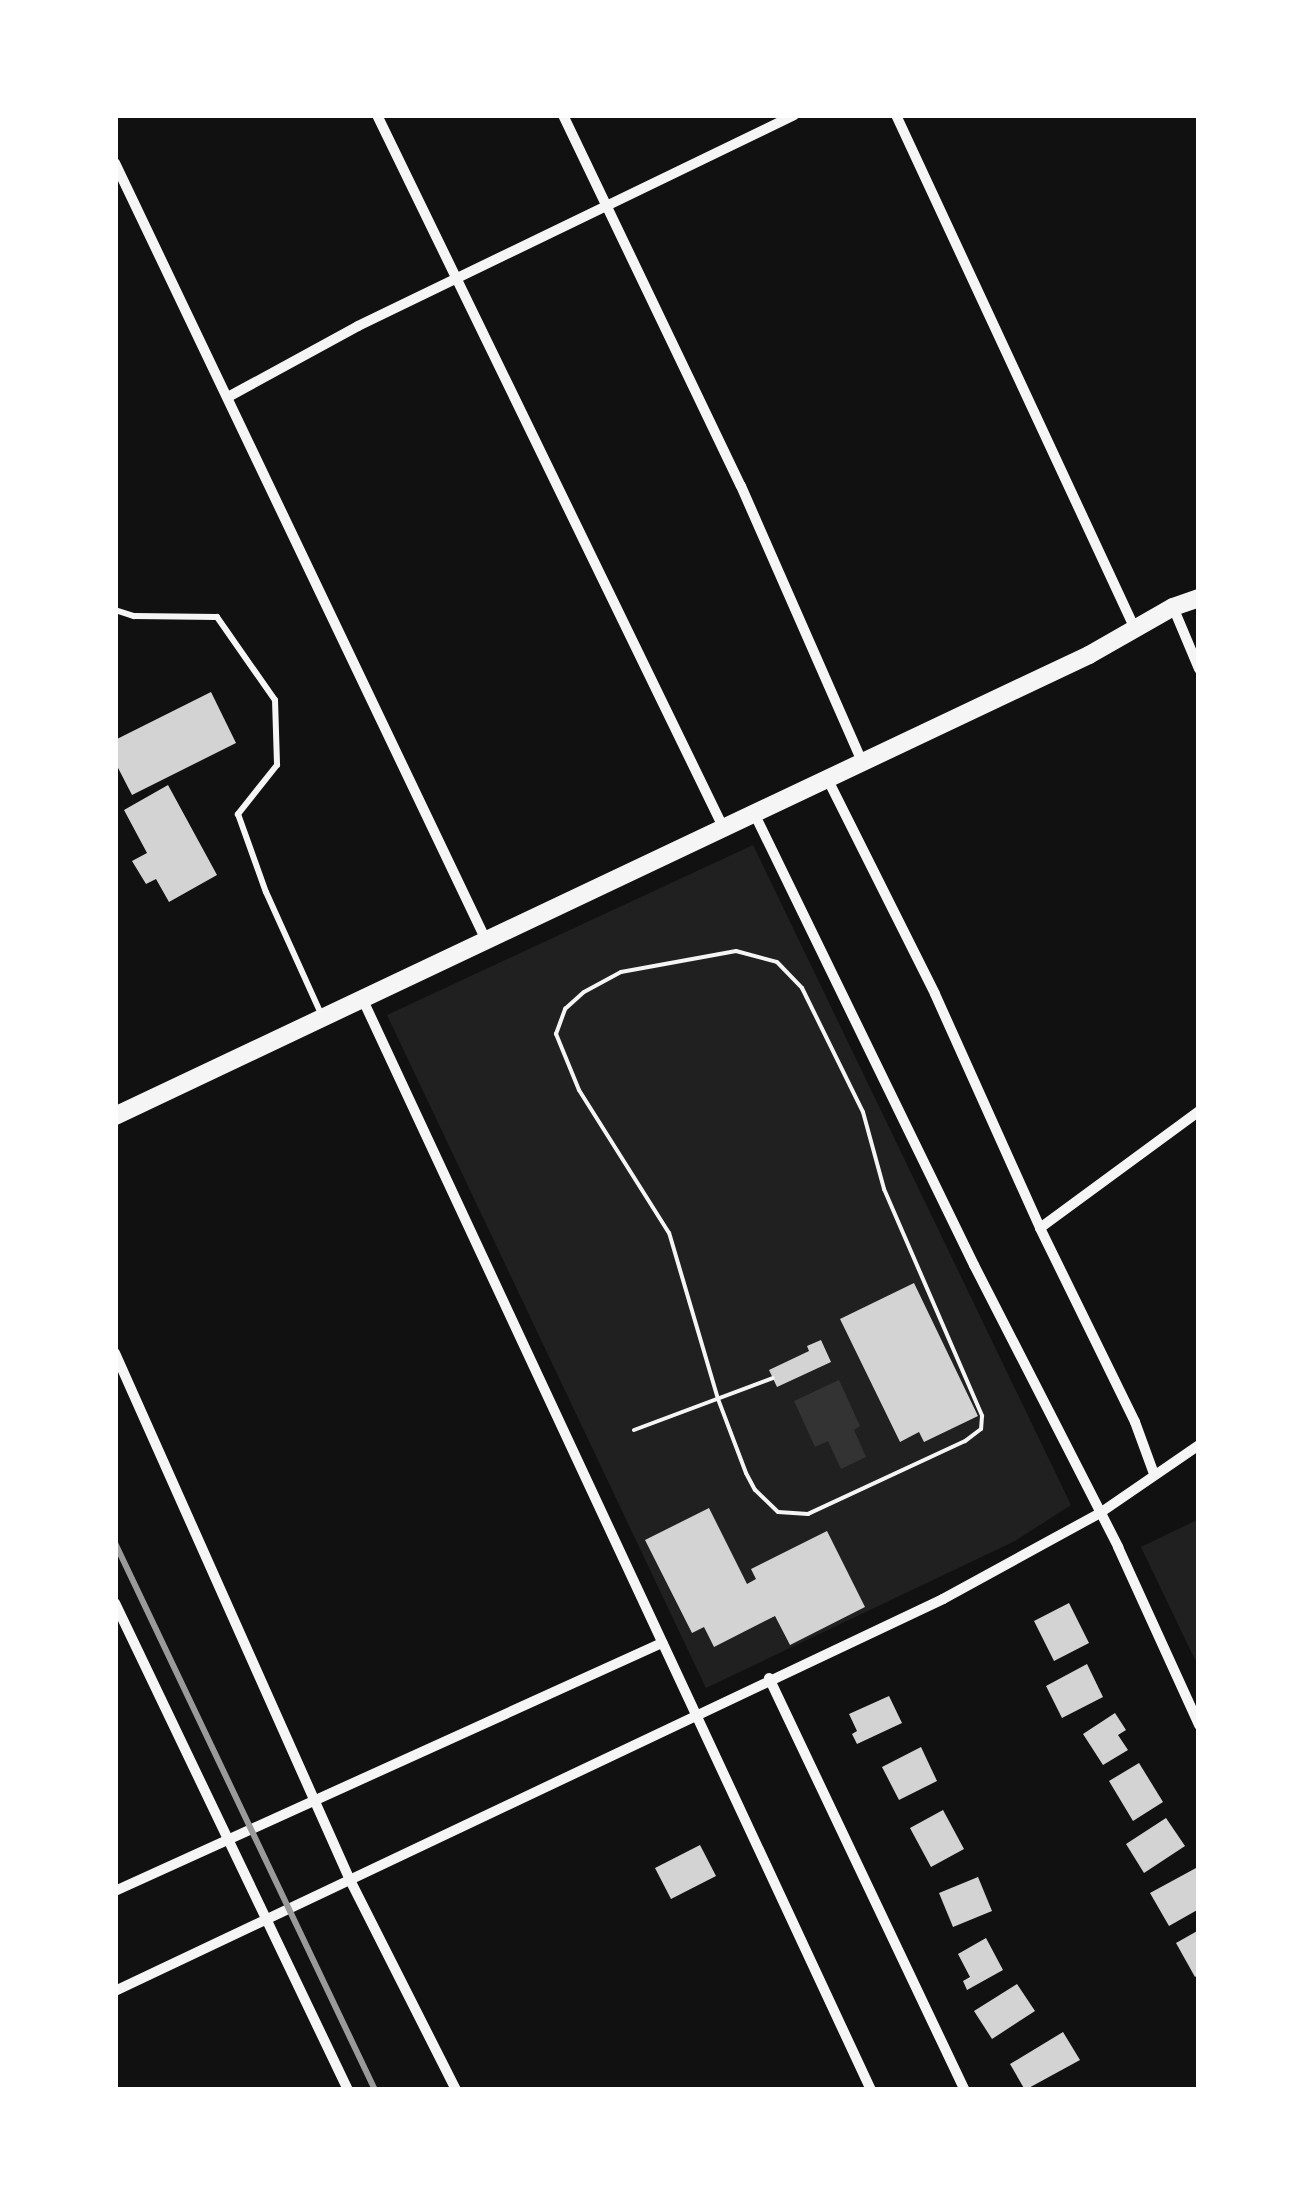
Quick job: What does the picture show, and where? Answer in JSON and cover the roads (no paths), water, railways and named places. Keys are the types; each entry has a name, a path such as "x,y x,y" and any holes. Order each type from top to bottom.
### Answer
{"street":[{"path":"377,115 723,827"},
{"path":"563,115 805,625 862,762"},
{"path":"228,397 358,326 794,115"},
{"path":"896,115 1135,629"},
{"path":"115,163 118,179 209,355 486,940"},
{"path":"115,1116 862,762 1199,595"},
{"path":"1173,607 1199,668"},
{"path":"827,778 935,994 1040,1228 1135,1422 1154,1474"},
{"path":"754,812 1100,1513 1199,1725"},
{"path":"362,997 871,2090"},
{"path":"1040,1228 1199,1111"},
{"path":"115,1353 350,1880 456,2090"},
{"path":"115,1991 769,1678 943,1599 1100,1513 1199,1445"},
{"path":"115,1603 348,2090"},
{"path":"115,1892 314,1798 662,1643"},
{"path":"769,1678 965,2090"}],"lane":[{"path":"115,610 134,616 217,617 274,700 277,765 238,814 322,1016"}],"railway":[{"path":"115,1543 375,2090"}]}
